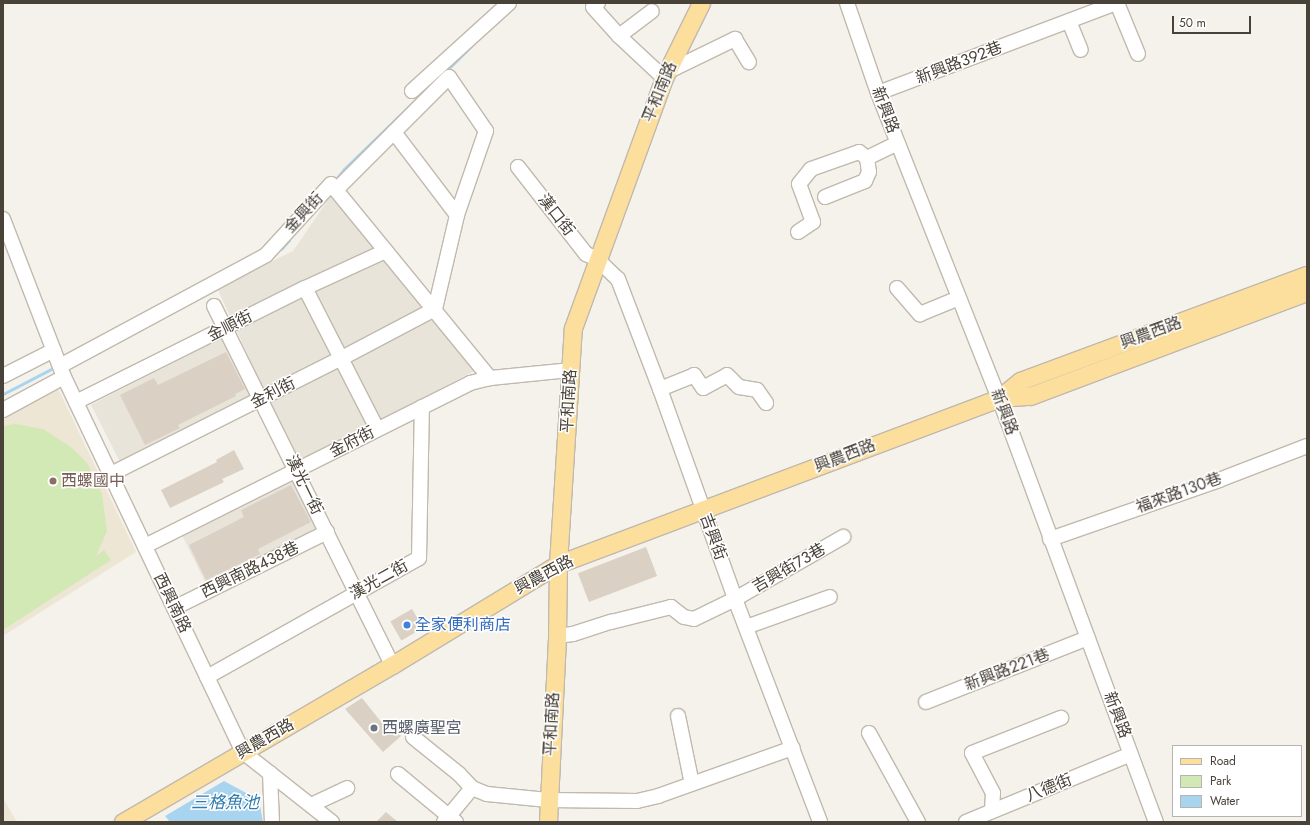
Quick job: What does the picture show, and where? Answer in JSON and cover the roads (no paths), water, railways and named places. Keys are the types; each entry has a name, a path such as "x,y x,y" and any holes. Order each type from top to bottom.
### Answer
{"main road":[{"name":"平和南路","path":"548,822 557,636 558,564 574,328 597,259 665,75 696,5"},
{"name":"興農西路","path":"999,398 1020,381 1307,275"},
{"name":"興農西路","path":"123,822 392,665 558,564 999,398 1030,396 1307,292"}],"street":[{"path":"412,91 509,3"},
{"path":"598,3 593,7 619,36 665,75 734,39 749,62"},
{"name":"新興路","path":"847,3 878,93 999,398 1156,822"},
{"path":"1116,3 1138,54"},
{"name":"新興路392巷","path":"878,93 1116,3"},
{"path":"619,36 652,11"},
{"path":"1068,21 1081,50"},
{"path":"336,190 449,77 486,130 457,215 435,309"},
{"path":"394,132 457,215"},
{"path":"867,158 898,143"},
{"path":"798,232 813,222 799,184 811,169 859,152 867,158 869,172 865,181 825,197"},
{"name":"漢口街","path":"518,166 586,254 597,259"},
{"name":"金興街","path":"62,372 266,255 331,184 435,309 490,378"},
{"name":"西興南路","path":"3,219 62,372 109,475 145,546 243,752 332,822"},
{"name":"金順街","path":"76,402 305,288 386,251"},
{"name":"吉興街","path":"597,259 618,279 660,389 735,599 820,822"},
{"path":"305,288 377,429"},
{"path":"897,288 920,314 959,298"},
{"name":"漢光一街","path":"214,306 392,665"},
{"name":"金利街","path":"109,475 340,359 435,309"},
{"path":"3,376 54,350"},
{"name":"金府街","path":"145,546 470,382 490,378 570,370"},
{"path":"3,410 62,372"},
{"path":"660,389 694,375 703,388 727,375 740,387 757,390 766,403"},
{"name":"漢光二街","path":"207,677 419,558 422,406"},
{"name":"福來路130巷","path":"1050,539 1219,480 1307,446"},
{"name":"西興南路438巷","path":"174,608 327,532"},
{"name":"吉興街73巷","path":"557,636 573,634 671,607 684,617 694,619 735,599 843,537"},
{"path":"746,627 830,597"},
{"name":"新興路221巷","path":"926,702 1088,638"},
{"path":"678,716 692,784"},
{"path":"992,812 993,793 972,753 1062,718"},
{"path":"869,733 918,822"},
{"path":"413,737 458,774 472,788 487,794 548,800 637,801 658,796 793,748"},
{"name":"八德街","path":"966,822 1131,754"},
{"path":"270,773 272,822"},
{"path":"398,774 450,820 472,788"},
{"path":"311,805 347,788"}],"water":[{"name":"三格魚池","path":"224,781 259,800 263,822 170,822 165,816"}],"waterway":[{"path":"444,73 471,46"},
{"path":"337,178 344,169 432,84"},
{"path":"277,251 289,240"},
{"path":"3,394 51,369"}],"place":[{"name":"西螺國中","path":"53,481"},
{"name":"全家便利商店","path":"407,625"},
{"name":"西螺廣聖宮","path":"374,728"}]}
